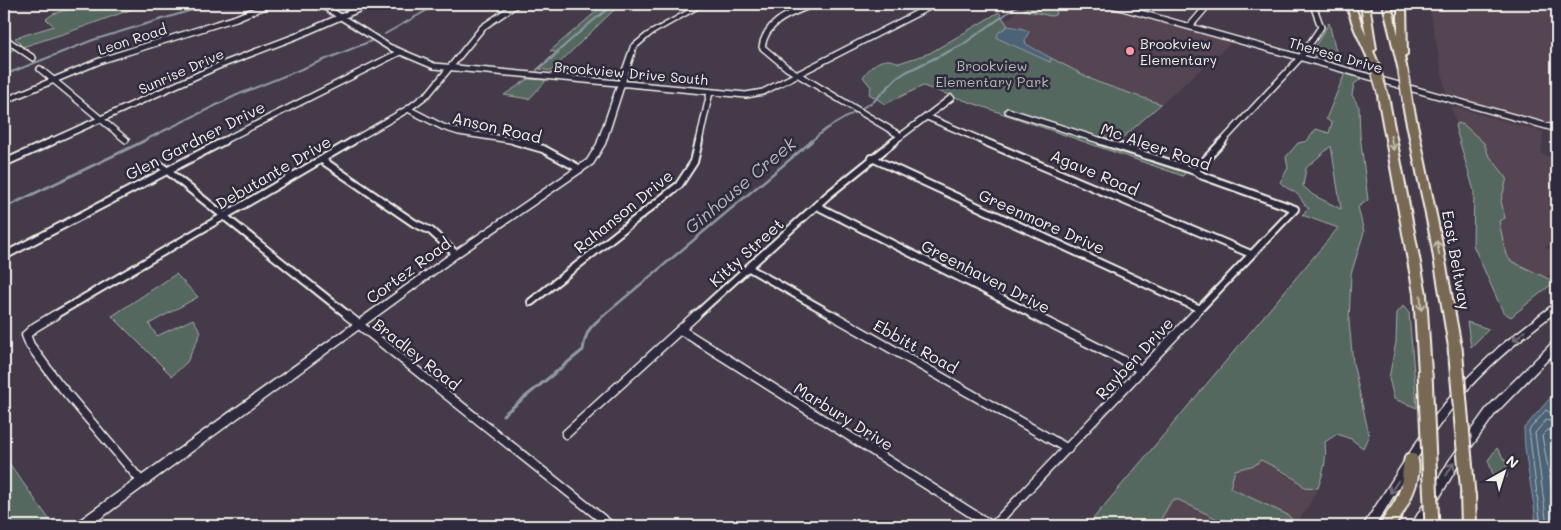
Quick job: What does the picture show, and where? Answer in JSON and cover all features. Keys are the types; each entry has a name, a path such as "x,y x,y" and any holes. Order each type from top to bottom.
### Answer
{"highway":[{"path":"1350,4 1374,63"},
{"path":"1365,4 1374,63 1420,294 1432,526"},
{"name":"East Beltway","path":"1387,4 1403,70 1408,105 1435,234 1455,347 1469,526"},
{"path":"1402,4 1404,33 1403,70"},
{"path":"1387,526 1406,497 1410,482 1411,459"}],"street":[{"name":"Leon Road","path":"4,101 102,60 236,18 270,4"},
{"name":"Brookview Drive South","path":"320,4 400,52 426,63 619,84 746,95 757,93 798,75 935,4"},
{"name":"Sunrise Drive","path":"4,163 216,67 370,4"},
{"name":"Debutante Drive","path":"142,482 44,365 27,341 26,335 35,327 408,109 429,93 483,27 517,4"},
{"name":"Cortez Road","path":"80,526 456,254 590,162 598,152 630,53 639,40 702,4"},
{"path":"814,4 772,24 763,37 762,47 767,54 798,75 901,136"},
{"name":"Theresa Drive","path":"1108,4 1557,129"},
{"path":"1190,26 1209,4"},
{"path":"1195,171 1302,57 1321,27 1313,5"},
{"path":"4,38 33,58"},
{"name":"Glen Gardner Drive","path":"4,256 400,52"},
{"path":"40,69 126,140"},
{"name":"Rahanson Drive","path":"531,302 679,185 694,162 710,92"},
{"name":"Kitty Street","path":"566,434 872,158 951,98"},
{"name":"Anson Road","path":"408,109 442,127 459,132 522,142 543,149 580,170"},
{"name":"Mc Aleer Road","path":"1008,111 1195,171 1203,176 1295,209"},
{"name":"Agave Road","path":"928,117 1251,254"},
{"name":"Greenmore Drive","path":"872,158 1200,309"},
{"path":"322,160 414,223 431,231 456,254"},
{"name":"Bradley Road","path":"160,165 611,526"},
{"name":"Greenhaven Drive","path":"817,206 1142,370"},
{"name":"Rayben Drive","path":"992,526 1068,449 1295,209"},
{"name":"Ebbitt Road","path":"749,268 1068,449"},
{"path":"1369,526 1411,459 1454,399 1478,373 1522,333 1557,306"},
{"name":"Marbury Drive","path":"681,330 992,526"},
{"path":"1416,526 1453,464 1491,411 1557,344"}],"shaded area":[{"name":"Brookview Elementary","path":"1027,4 1091,4 1232,42 1161,104 1097,82 1026,45 1020,28 1008,26 1005,21"},
{"path":"1429,4 1557,4 1557,125 1446,94"},
{"path":"1451,106 1543,132 1541,154 1557,159 1557,239 1545,247 1557,254 1557,269 1510,304"},
{"path":"1261,459 1286,475 1297,478 1304,487 1318,488 1307,509 1294,526 1289,526 1293,521 1230,488 1235,470 1255,465"},
{"path":"1172,500 1179,500 1231,526 1157,526"}],"green space":[{"path":"85,4 146,4 4,53 4,44 8,47 20,43 15,38 54,26 46,19 53,14"},
{"path":"605,4 620,4 551,71 540,69 559,53 550,51"},
{"path":"1033,4 1047,4 1057,11 1055,15 1051,16 1024,10"},
{"name":"Brookview Elementary Park","path":"999,12 1008,26 998,33 1050,62 1051,58 1097,82 1161,104 1119,141 1189,165 1183,176 923,86 885,104 869,94 871,87 863,77 874,65 883,60 899,63 930,53"},
{"path":"1329,23 1339,63 1310,55"},
{"path":"1345,73 1361,79 1354,84 1352,95 1359,107 1360,135 1368,200 1358,207 1364,232 1351,274 1349,321 1353,363 1369,435 1363,448 1351,439 1337,434 1325,442 1326,454 1318,488 1304,487 1290,475 1261,460 1255,465 1235,470 1230,488 1288,515 1293,521 1289,526 1231,526 1179,500 1172,500 1157,526 1087,526 1338,228 1302,215 1309,208 1298,195 1280,182 1288,168 1286,157 1298,143 1307,141 1316,129 1329,133 1332,123 1326,119","holes":["1331,146 1341,209 1313,195 1303,186 1306,168"]},
{"path":"528,79 545,80 545,82 529,99 504,95"},
{"path":"1458,123 1464,125 1484,143 1488,154 1507,178 1501,201 1505,218 1499,221 1506,255 1511,261 1551,280 1553,283 1511,317 1503,312 1473,245 1474,191 1455,126"},
{"path":"176,274 198,297 149,324 157,336 193,319 201,332 187,362 172,376 112,316"},
{"path":"1403,306 1409,313 1417,408 1394,399 1389,378 1396,342 1397,313"},
{"path":"1467,322 1489,329 1471,347"},
{"path":"1497,448 1507,464 1507,477 1496,483 1488,460"},
{"path":"4,456 54,526 4,526"}],"water":[{"path":"1008,26 1029,31 1025,41 1026,44 1051,58 1050,62 997,38 998,33"},
{"path":"1552,396 1557,422 1557,526 1536,526 1524,428"}],"waterway":[{"path":"4,75 93,40 212,4"},
{"path":"385,34 438,4"},
{"path":"537,70 585,27 615,4"},
{"name":"Ginhouse Creek","path":"810,142 826,129 874,101 897,78 906,72 962,45 1020,4"},
{"path":"141,142 237,95 371,41"},
{"path":"4,208 144,141"},
{"name":"Ginhouse Creek","path":"603,316 812,141"},
{"name":"Ginhouse Creek","path":"503,415 583,350 589,330 604,315"}],"place":[{"name":"Brookview Elementary","path":"1130,51"}]}
